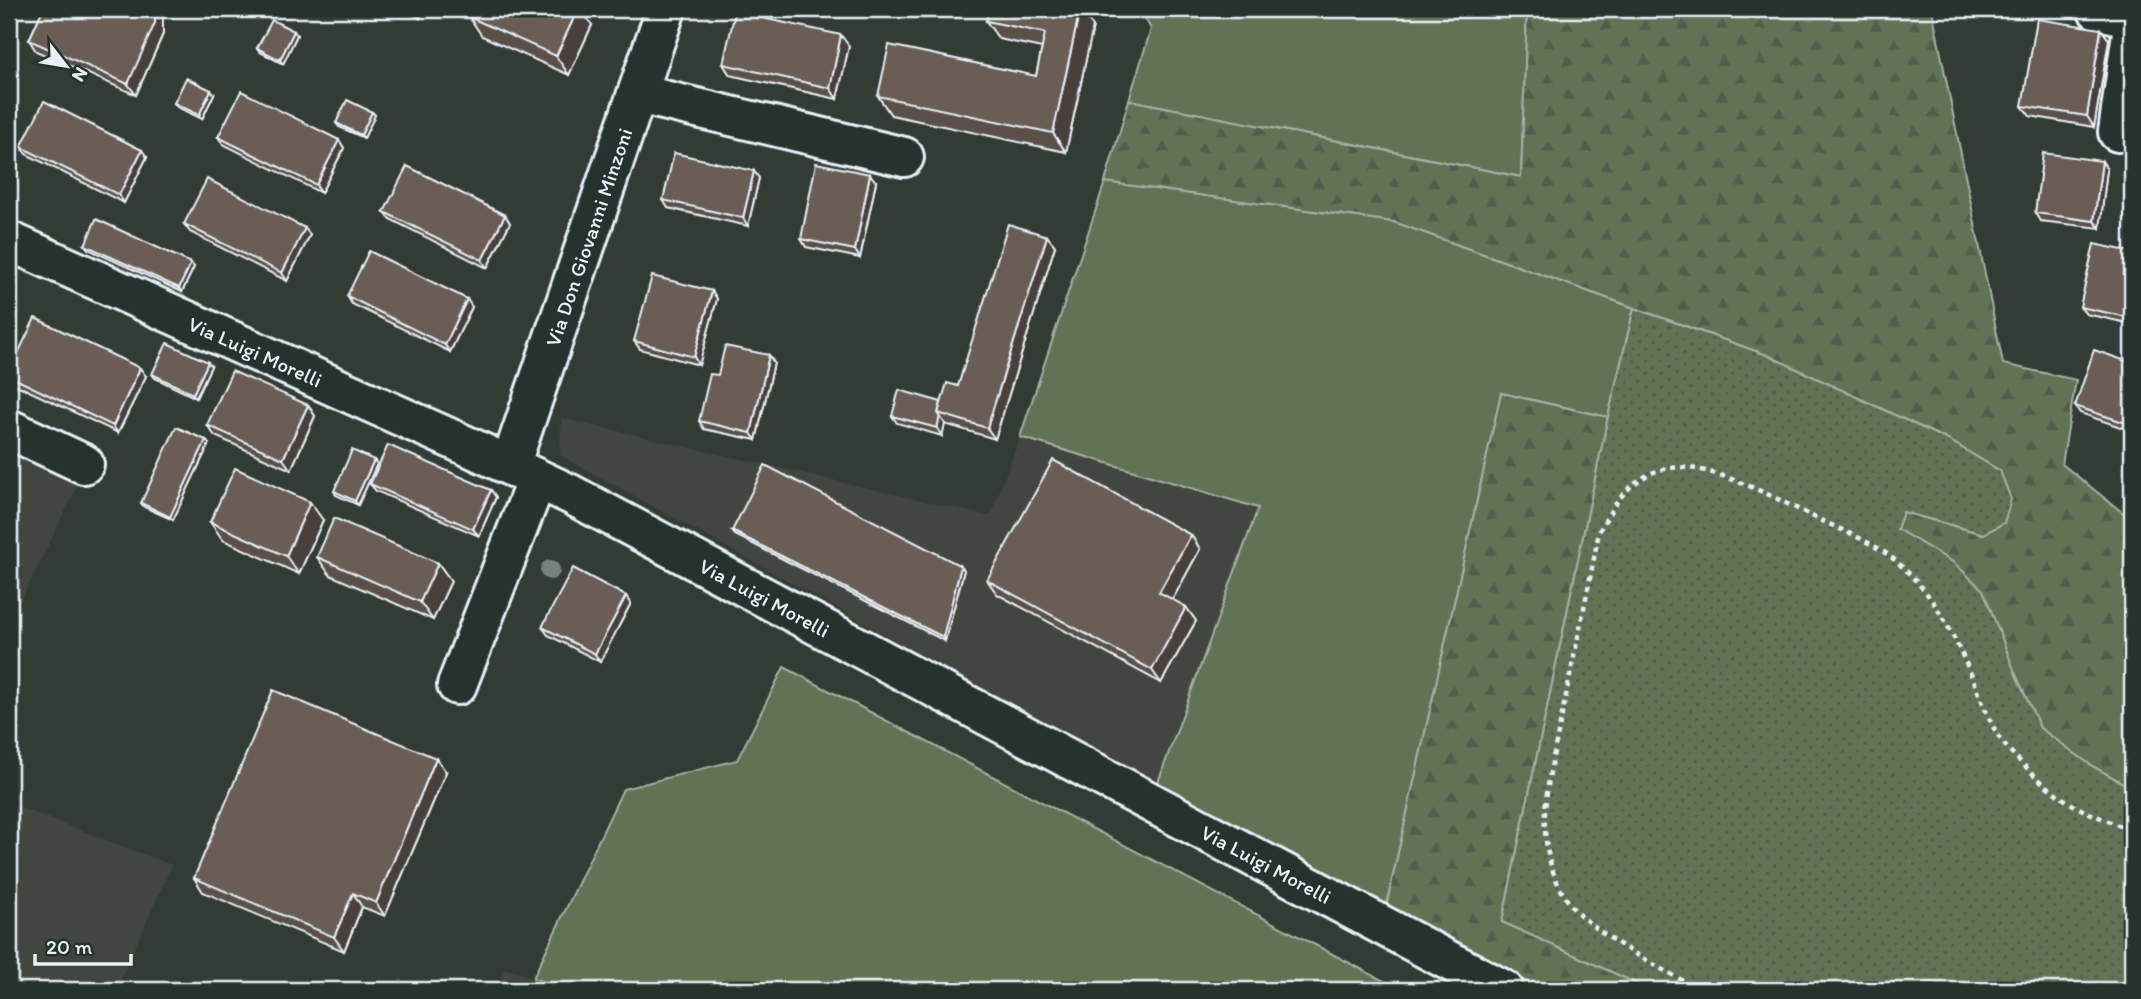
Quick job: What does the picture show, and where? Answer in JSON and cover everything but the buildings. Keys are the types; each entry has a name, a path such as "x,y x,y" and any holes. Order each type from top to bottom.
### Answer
{"street":[{"name":"Via Don Giovanni Minzoni","path":"457,685 539,480 638,94 666,9"},
{"path":"2097,9 2132,18"},
{"path":"2118,132 2132,33"},
{"path":"638,94 904,157"},
{"name":"Via Luigi Morelli","path":"9,241 539,480 1504,990"},
{"path":"9,429 84,464"}],"path":[{"path":"1700,990 1616,941 1587,921 1569,903 1549,858 1546,835 1545,810 1560,725 1600,533 1610,509 1629,486 1653,472 1671,468 1696,469 1727,478 1775,498 1884,552 1904,567 1941,616 1997,732 2009,750 2059,795 2076,806 2132,832"}],"shaded area":[{"path":"561,418 990,516 1020,437 1259,508 1157,785 560,455"},
{"path":"9,444 81,479 9,625"},
{"path":"9,803 172,865 116,990 9,990"},
{"path":"505,968 566,990 495,990"}],"green space":[{"path":"1140,9 1527,9 1521,177 1129,100 1151,29"},
{"path":"1527,9 1932,9 2003,364 2076,380 2062,464 2132,520 2132,788 2092,766 2040,728 1983,590 1954,563 1897,529 1903,512 1983,534 2000,471 1950,441 1767,355 1394,222 1105,182 1129,100 1521,177"},
{"path":"1105,182 1394,222 1634,308 1608,417 1501,393 1386,907 1157,785 1258,508 1020,437"},
{"path":"1634,308 1767,355 1950,441 2000,471 2011,499 2004,523 1984,534 1903,512 1897,529 1954,563 1983,590 2040,728 2092,766 2132,788 2132,990 1651,990 1502,922 1608,417"},
{"path":"1501,393 1608,417 1502,922 1651,990 1542,990 1386,907"},
{"path":"784,667 1401,990 566,990 533,978 623,789 737,760"}]}
